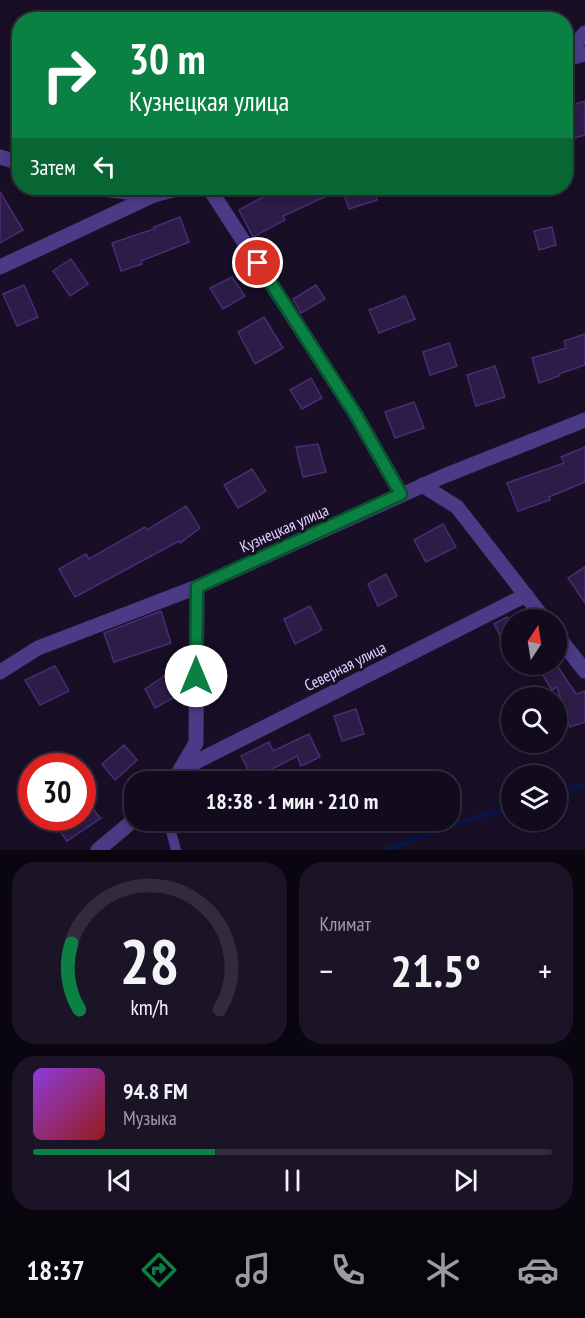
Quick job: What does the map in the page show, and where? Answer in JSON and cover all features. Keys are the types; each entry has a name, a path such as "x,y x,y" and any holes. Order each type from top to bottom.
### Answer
{"street":[{"path":"573,48 585,33"},
{"path":"0,267 142,195"},
{"path":"214,195 356,415 401,494"},
{"name":"Кузнецкая улица","path":"0,672 38,648 197,587 401,494 585,420"},
{"path":"422,485 457,507 537,609"},
{"name":"Северная улица","path":"179,771 196,743 197,587"},
{"name":"Северная улица","path":"186,771 526,595"},
{"path":"567,648 585,671"},
{"path":"98,850 124,828"}],"lane":[{"path":"171,831 176,850"}],"building":[{"path":"585,101 585,135 573,138 573,105"},
{"path":"0,192 23,230 0,243"},
{"path":"266,195 329,195 283,216 285,220 253,237 239,210"},
{"path":"344,195 375,195 377,200 349,209"},
{"path":"180,217 189,242 121,271 112,243 154,229 154,227"},
{"path":"552,227 556,245 539,250 534,231"},
{"path":"71,259 88,284 70,296 53,271"},
{"path":"232,277 245,296 223,309 210,288"},
{"path":"24,285 38,317 17,326 3,294"},
{"path":"316,285 325,299 301,313 293,299"},
{"path":"405,296 415,319 379,333 369,310"},
{"path":"264,317 283,348 255,364 238,332"},
{"path":"585,334 585,365 539,383 532,358 566,348 564,341"},
{"path":"449,343 457,366 430,375 423,352"},
{"path":"495,366 505,397 476,406 467,375"},
{"path":"311,378 322,398 302,409 290,390"},
{"path":"414,402 424,428 395,438 385,412"},
{"path":"318,444 326,472 303,477 296,447"},
{"path":"585,447 585,482 549,497 550,500 518,511 507,483 564,463 561,457"},
{"path":"252,469 266,491 238,508 224,485"},
{"path":"186,506 200,528 180,543 179,541 75,597 59,569 86,554 89,559 145,527 147,530"},
{"path":"443,524 456,547 426,562 414,540"},
{"path":"585,567 585,603 568,578"},
{"path":"386,574 397,596 378,606 368,584"},
{"path":"310,606 322,630 295,644 284,619"},
{"path":"161,611 171,643 114,662 104,633"},
{"path":"501,620 501,637 494,624"},
{"path":"55,666 69,691 40,705 25,680"},
{"path":"166,675 178,695 155,708 145,689"},
{"path":"543,675 563,675 576,694 585,691 585,722 570,727 567,718 567,687 550,687"},
{"path":"356,709 364,734 342,741 334,716"},
{"path":"309,734 320,757 301,766 297,756 268,771 249,771 241,756 269,742 273,751"},
{"path":"124,745 137,760 115,780 102,764"},
{"path":"60,831 82,831 67,841"}],"waterway":[{"path":"567,791 585,785"},
{"path":"385,850 461,822 501,810"}],"route":[{"path":"196,676 197,587 401,494 356,415 258,263"}]}
